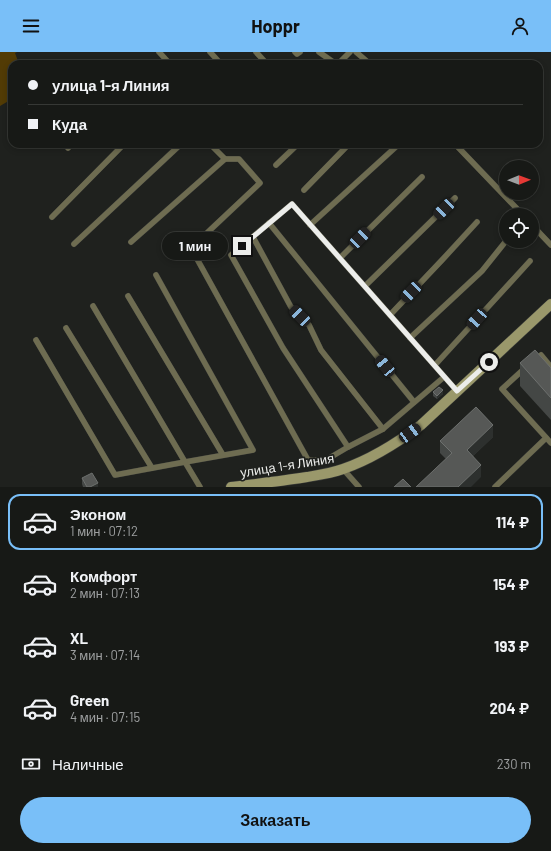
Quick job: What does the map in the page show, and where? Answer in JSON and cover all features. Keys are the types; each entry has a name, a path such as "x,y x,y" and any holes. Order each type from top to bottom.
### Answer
{"main road":[{"name":"улица 1-я Линия","path":"230,487 319,475 342,469 372,457 399,441 421,425 551,304"}],"lane":[{"path":"159,52 166,60"},
{"path":"210,52 217,60"},
{"path":"256,52 263,60"},
{"path":"295,52 297,54 300,52"},
{"path":"319,52 331,60"},
{"path":"341,60 350,52"},
{"path":"356,52 366,60"},
{"path":"52,217 120,148"},
{"path":"74,244 177,148"},
{"path":"214,148 225,159"},
{"path":"276,165 294,148"},
{"path":"304,190 345,148"},
{"path":"310,225 395,148"},
{"path":"459,148 516,208"},
{"path":"131,242 225,159 239,159 260,183 191,248 308,460 326,460 383,429 444,376"},
{"path":"340,258 422,177"},
{"path":"365,286 455,198"},
{"path":"348,448 283,348 230,255 292,204 457,391"},
{"path":"390,314 477,222"},
{"path":"269,224 414,402"},
{"path":"539,232 551,245"},
{"path":"253,236 291,307 309,325 321,350 383,429"},
{"path":"410,338 482,271 500,248"},
{"path":"434,365 530,261"},
{"path":"36,340 115,475 253,450 156,275"},
{"path":"128,296 223,455"},
{"path":"93,306 200,487"},
{"path":"66,328 152,468"},
{"path":"551,367 541,355 502,389 551,443"},
{"path":"495,487 546,438"},
{"path":"342,469 359,487"}],"shaded area":[{"path":"0,52 17,52 15,53 18,60 8,60 8,101 0,106"}],"building":[{"path":"535,350 551,368 551,398 520,363"},
{"path":"439,387 443,390 437,396 433,392"},
{"path":"476,407 493,425 467,450 481,465 458,487 416,487 452,453 440,441"},
{"path":"92,473 98,483 87,487 82,478"},
{"path":"403,479 411,487 394,487"}],"route":[{"path":"242,246 292,204 457,391 489,362"}]}
